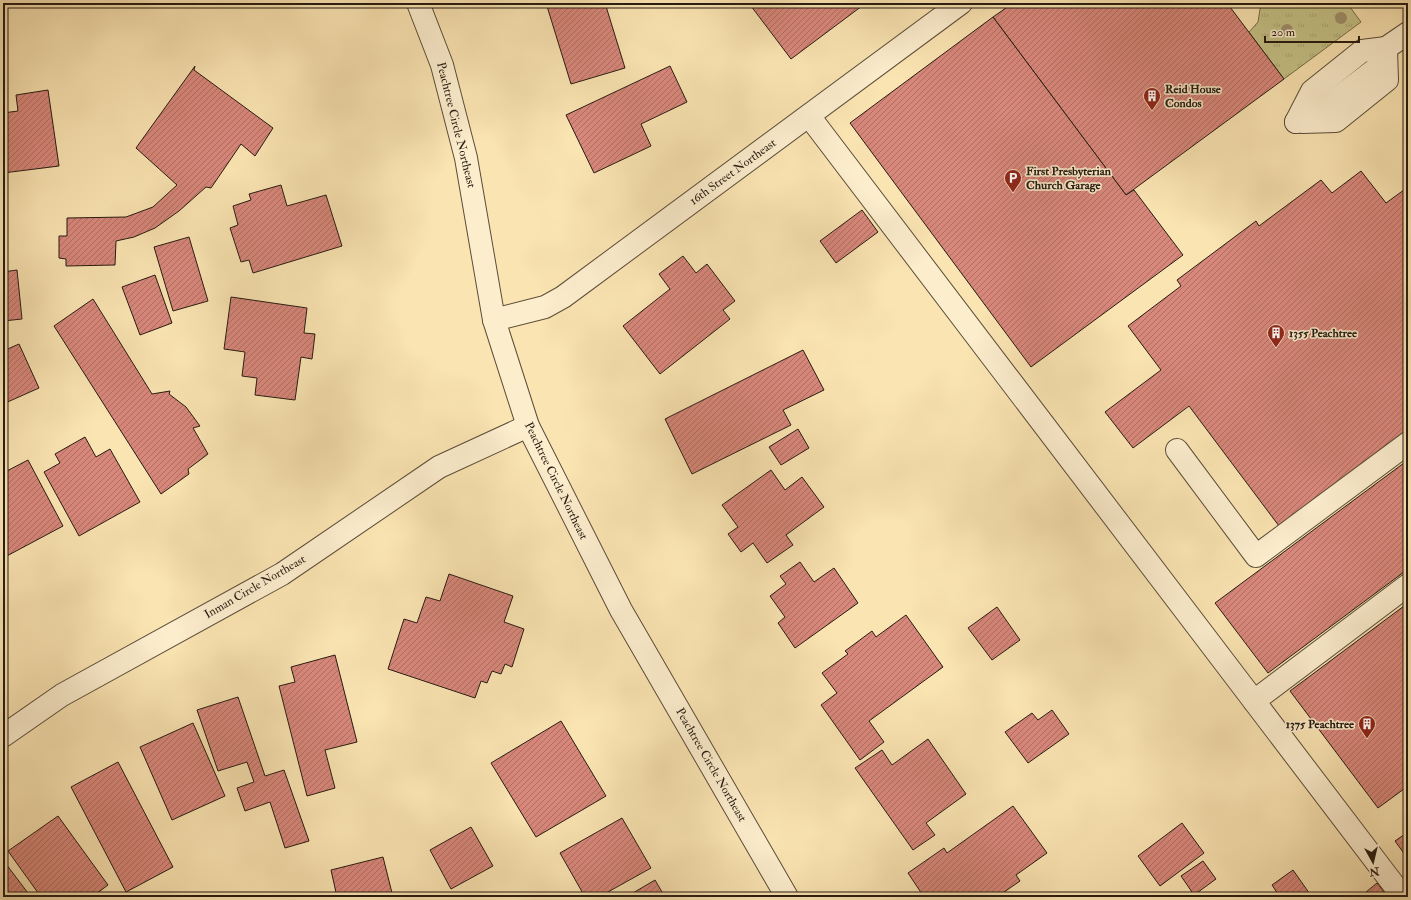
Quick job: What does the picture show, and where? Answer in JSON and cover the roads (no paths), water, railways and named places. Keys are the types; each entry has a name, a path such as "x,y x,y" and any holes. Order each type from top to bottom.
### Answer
{"street":[{"name":"Peachtree Circle Northeast","path":"418,3 442,65 466,158 494,320 528,426 621,610 787,897"},
{"name":"16th Street Northeast","path":"494,320 545,307 562,297 961,3"},
{"path":"1386,48 1387,80 1336,120 1296,122 1312,91 1362,51 1386,48 1408,33"},
{"path":"809,116 1403,897"},
{"name":"Inman Circle Northeast","path":"3,736 62,694 282,574 439,467 528,426"},
{"path":"1177,450 1256,556 1408,443"},
{"path":"1254,700 1408,585"}],"place":[{"name":"Reid House Condos","path":"1152,111"},
{"name":"First Presbyterian Church Garage","path":"1013,193"},
{"name":"1355 Peachtree","path":"1276,348"},
{"name":"1375 Peachtree","path":"1367,739"}]}
